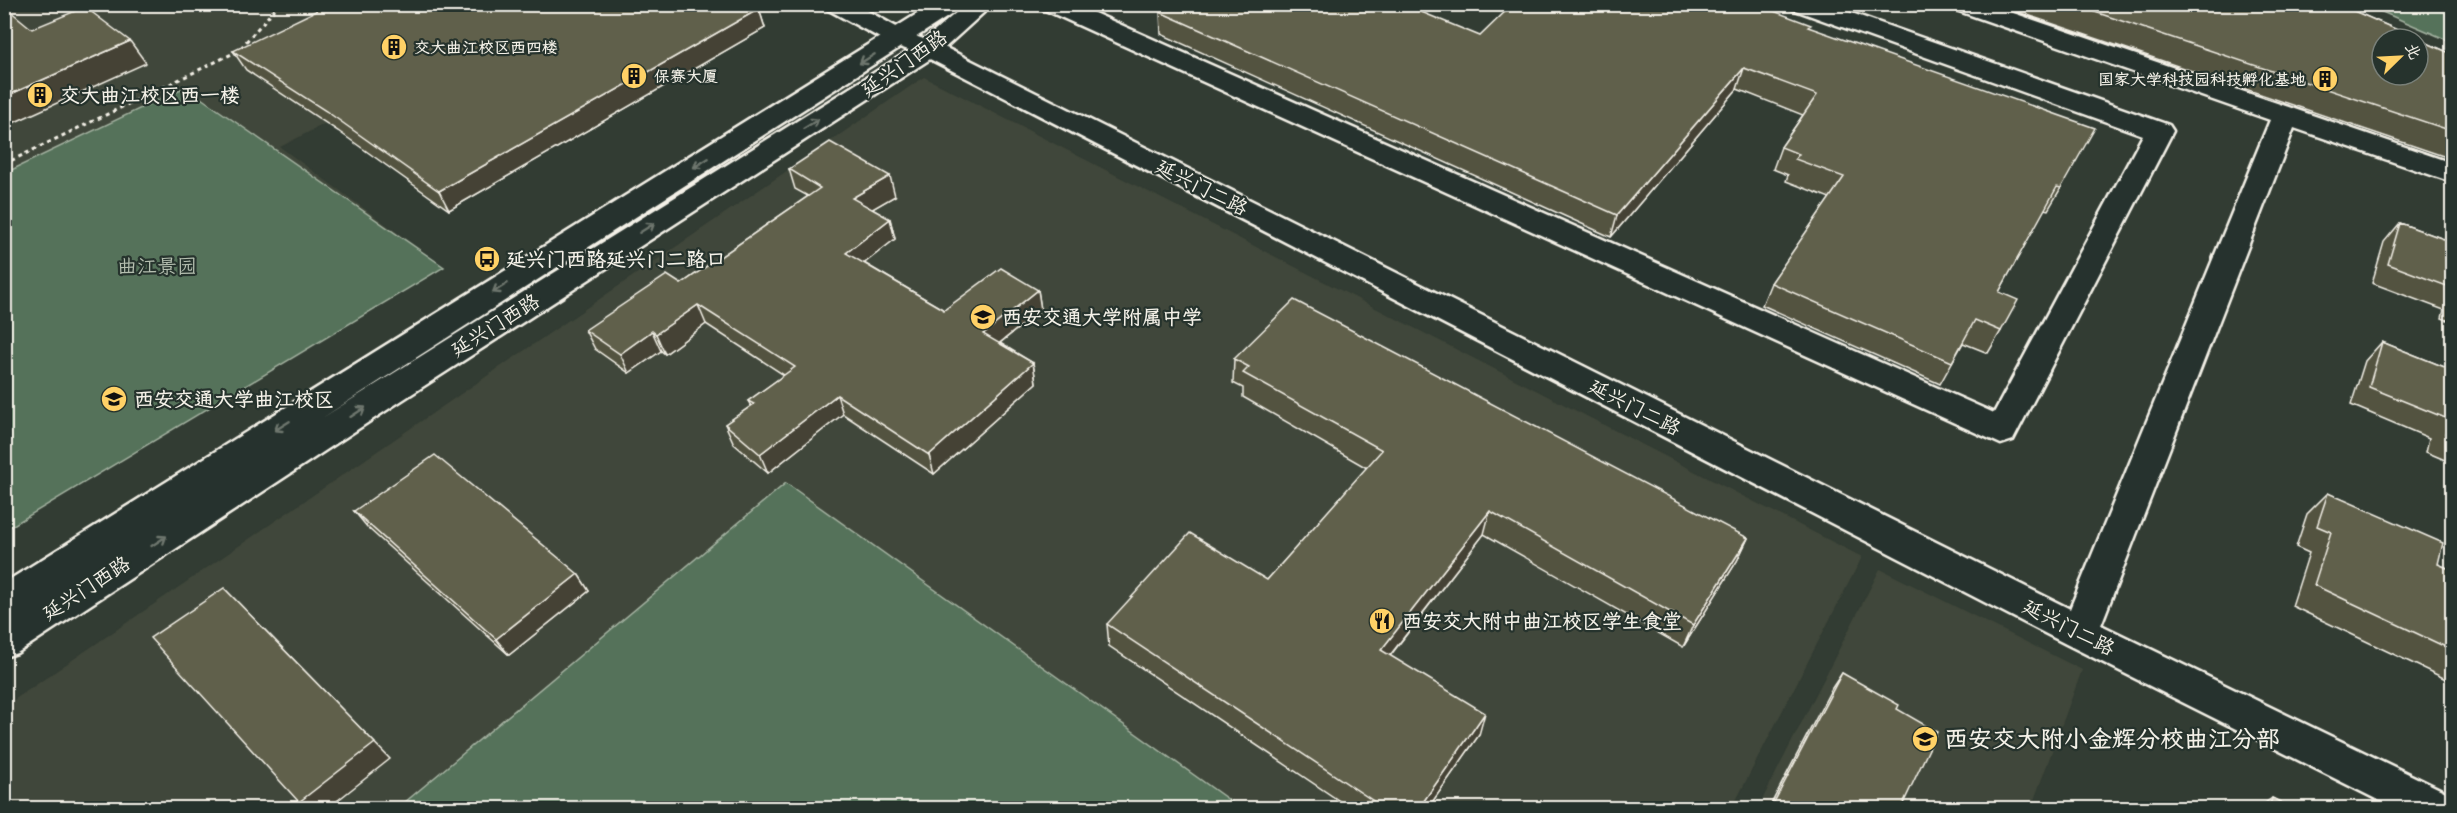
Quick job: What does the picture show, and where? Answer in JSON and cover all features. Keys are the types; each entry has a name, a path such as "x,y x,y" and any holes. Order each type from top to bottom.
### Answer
{"street":[{"name":"延兴门二路","path":"836,4 2079,632 2435,808"},
{"name":"延兴门西路","path":"4,641 381,397 915,44 951,4"},
{"name":"延兴门西路","path":"4,603 516,278 981,4"},
{"path":"1052,4 2001,431 2158,131 1801,4"},
{"path":"1962,4 2452,173"},
{"path":"2079,632 2285,116"}],"path":[{"path":"4,164 238,51 279,4"}],"shaded area":[{"name":"曲江景园","path":"5,5 552,5 280,147 444,267 5,530"},
{"name":"西安交通大学附属中学","path":"924,77 1862,557 1732,808 5,808 5,706"},
{"name":"西安交大附小金辉分校曲江分部","path":"1880,569 2082,670 2031,808 1758,808"}],"green space":[{"path":"2366,5 2452,5 2452,42 2430,33 2430,27 2417,27"},
{"name":"曲江景园","path":"185,87 444,267 5,530 5,173"},
{"path":"786,483 1240,808 398,808"}],"building":[{"path":"318,4 751,4 759,9 439,191 326,111 233,51 316,11"},
{"path":"1171,4 1402,4 1480,36 1513,4 1604,4 1609,6 1611,4 1755,4 1811,25 1808,27 2095,128 2061,188 2057,187 1999,292 2018,300 2001,331 1975,320 1952,362 1771,283 1844,177 1795,159 1799,154 1781,147 1817,95 1744,68 1617,215 1160,12"},
{"path":"2071,4 2338,4 2391,27 2370,27 2370,87 2430,87 2430,44 2452,54 2452,131"},
{"path":"4,6 32,29 85,7 130,41 4,97"},
{"path":"830,142 890,176 852,198 890,219 846,253 944,310 1001,268 1038,290 983,334 1033,363 929,455 837,395 760,454 725,424 754,404 748,401 795,367 698,305 656,334 652,331 620,354 585,330 667,275 681,284 820,188 789,169"},
{"path":"2400,223 2452,242 2452,288 2388,264"},
{"path":"1294,300 1748,538 1693,625 1490,511 1381,650 1485,713 1419,808 1384,808 1107,624 1190,533 1267,580 1382,450 1243,373 1249,367 1234,359"},
{"path":"2382,342 2452,370 2452,437 2445,434 2448,419 2369,387"},
{"path":"435,455 578,574 496,639 354,511"},
{"path":"2328,493 2443,543 2438,564 2452,570 2452,650 2314,585 2331,532 2317,526"},
{"path":"224,588 375,743 299,802 150,638"},
{"path":"1842,673 1899,705 1897,709 1937,732 1901,808 1771,808"},
{"path":"2272,798 2292,808 2269,808"}],"place":[{"name":"交大曲江校区西四楼","path":"394,47"},
{"name":"保赛大厦","path":"634,76"},
{"name":"国家大学科技园科技孵化基地","path":"2325,79"},
{"name":"交大曲江校区西一楼","path":"40,95"},
{"name":"延兴门西路延兴门二路口","path":"487,259"},
{"name":"西安交通大学附属中学","path":"983,317"},
{"name":"西安交通大学曲江校区","path":"114,399"},
{"name":"西安交大附中曲江校区学生食堂","path":"1382,621"},
{"name":"西安交大附小金辉分校曲江分部","path":"1925,739"}]}
